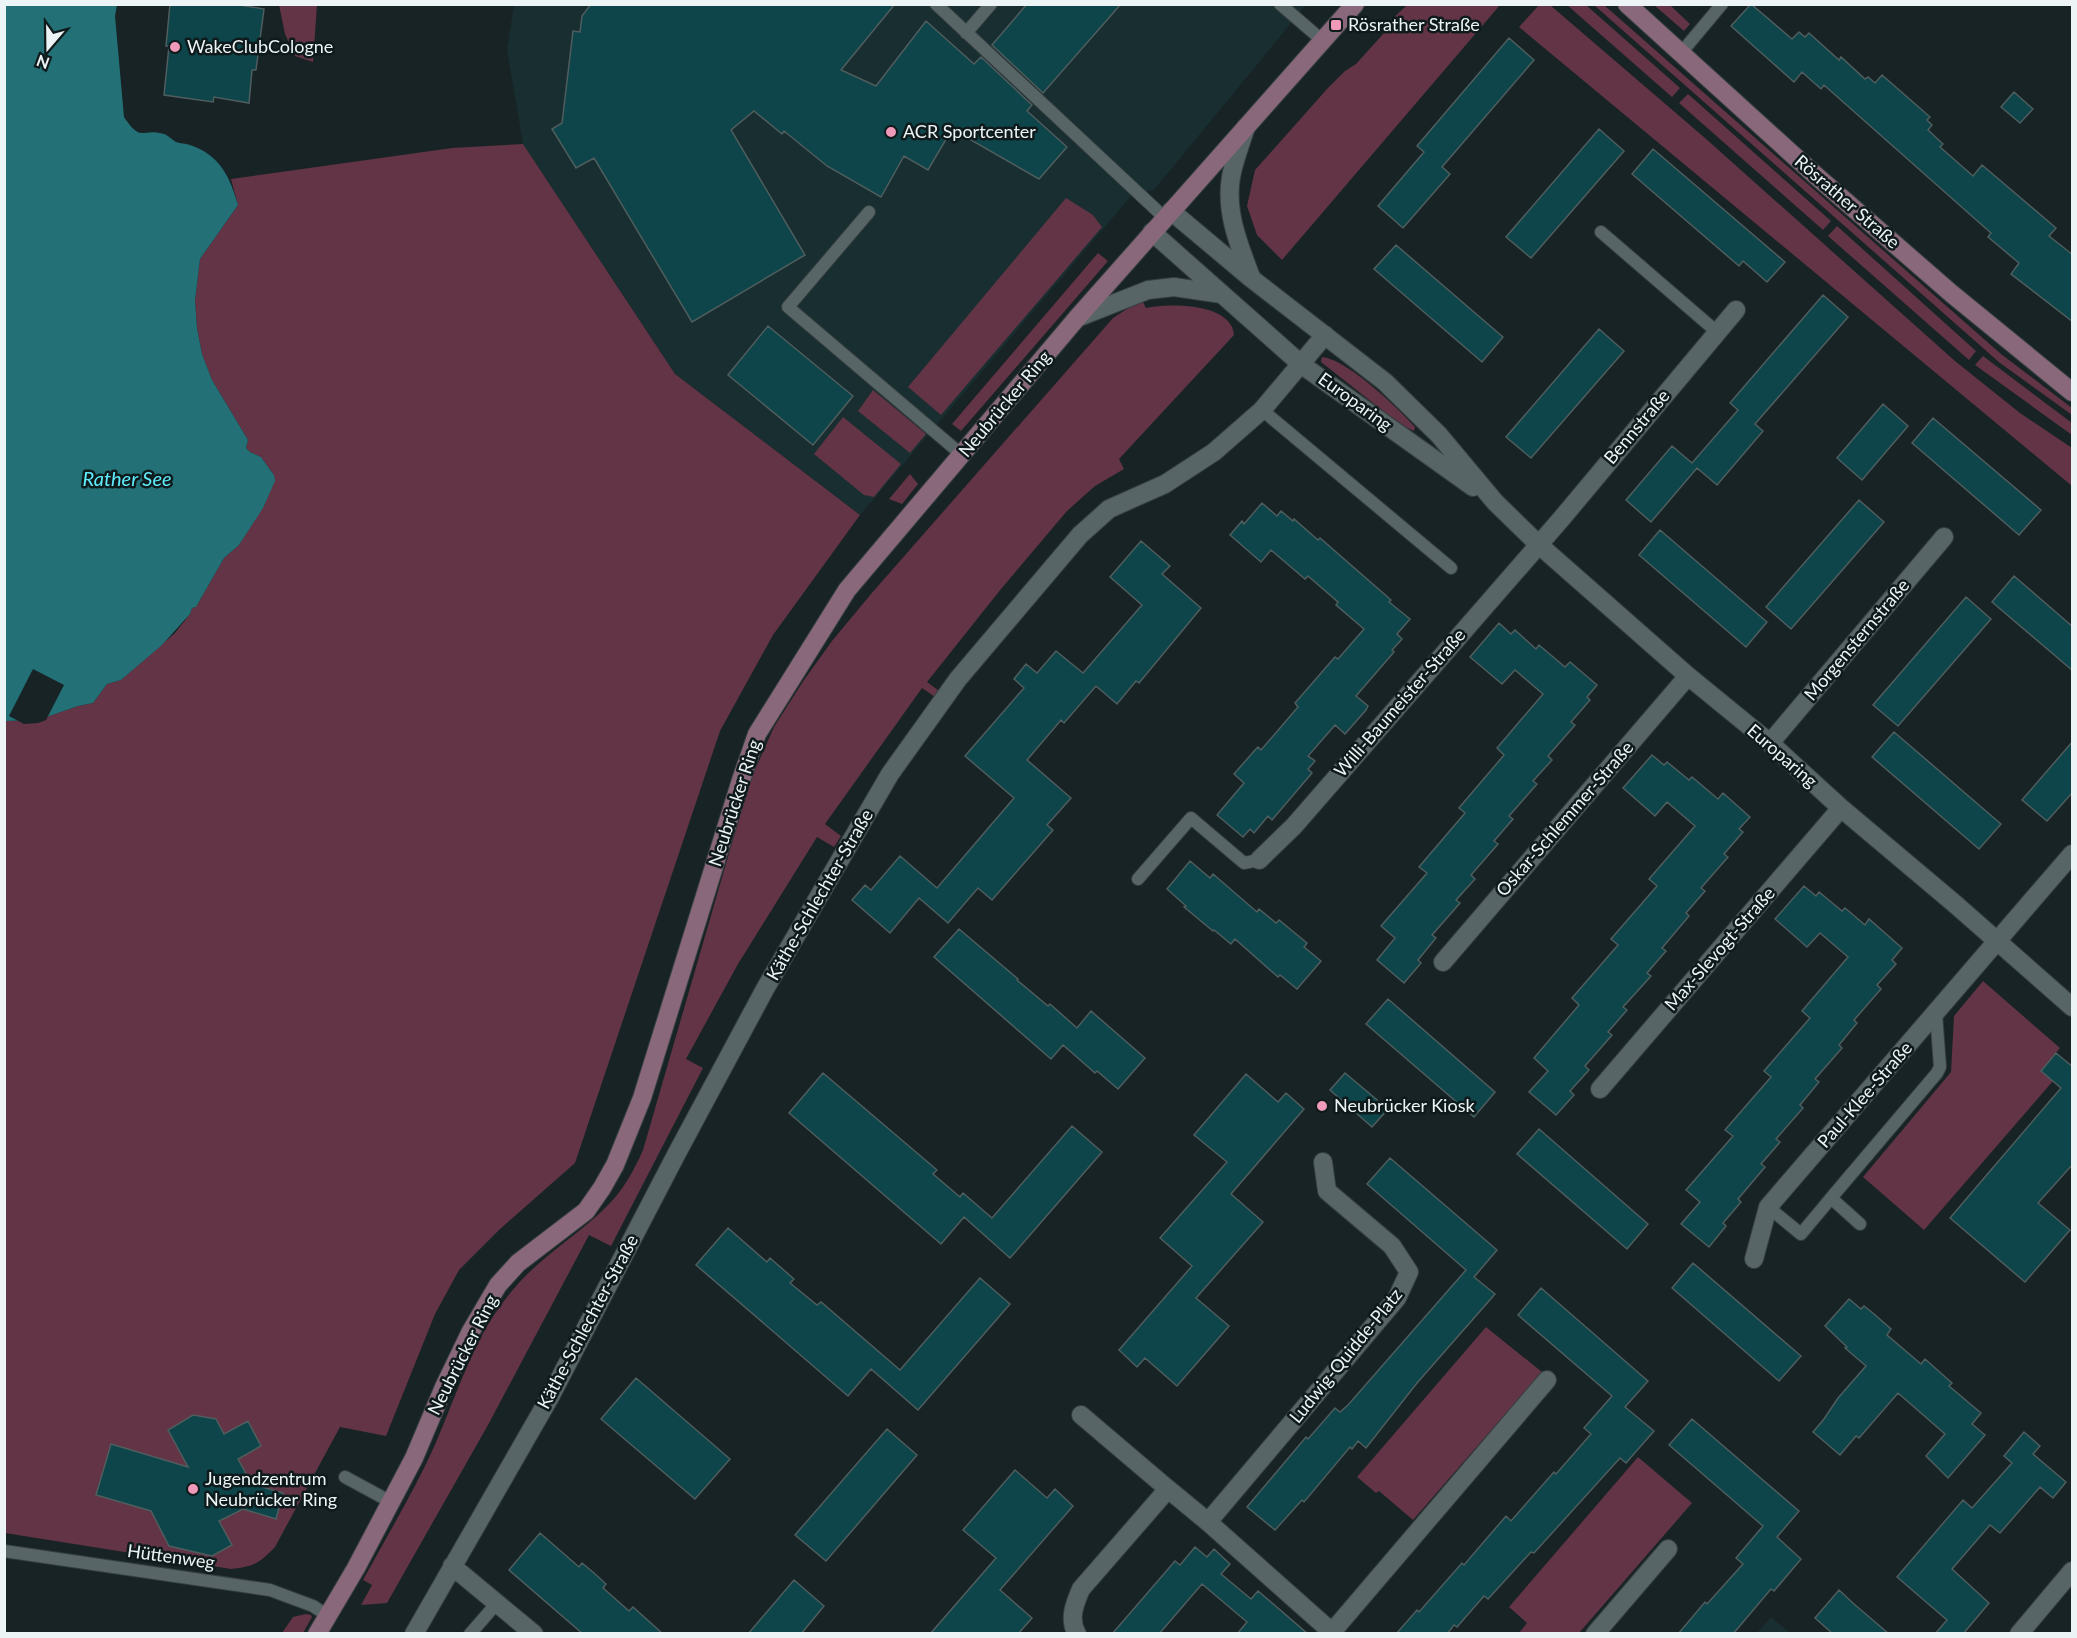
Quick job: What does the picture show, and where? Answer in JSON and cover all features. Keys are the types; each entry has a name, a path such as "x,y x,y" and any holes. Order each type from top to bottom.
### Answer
{"main road":[{"name":"Rösrather Straße","path":"1627,4 1814,174 1935,279 2072,389"},
{"name":"Neubrücker Ring","path":"321,1628 414,1458 471,1331 498,1285 518,1263 586,1211 615,1165 642,1098 757,734 848,591 1077,318 1323,41 1349,8"}],"street":[{"path":"1246,127 1231,175 1229,193 1230,214 1252,279"},
{"name":"Europaring","path":"1168,214 1385,382 1439,435 1495,502 1538,544 2073,1007"},
{"name":"Europaring","path":"1152,232 1302,365 1495,502"},
{"path":"1077,318 1148,290 1174,287 1222,294"},
{"name":"Bennstraße","path":"1538,544 1736,310"},
{"name":"Käthe-Schlechter-Straße","path":"414,1634 550,1397 765,989 890,774 958,679 1080,535 1109,509 1165,484 1214,452 1262,410 1325,335"},
{"name":"Morgensternstraße","path":"1770,743 1944,537"},
{"name":"Willi-Baumeister-Straße","path":"1259,860 1294,826 1538,544"},
{"name":"Oskar-Schlemmer-Straße","path":"1443,962 1688,676"},
{"name":"Max-Slevogt-Straße","path":"1600,1089 1841,808"},
{"name":"Paul-Klee-Straße","path":"1754,1259 1768,1207 2073,854"},
{"name":"Ludwig-Quidde-Platz","path":"1208,1522 1397,1298 1409,1272 1392,1246 1327,1191 1323,1162"},
{"path":"1081,1415 1208,1522 1333,1633 1548,1380"},
{"path":"1077,1634 1074,1629 1073,1608 1082,1589 1168,1489"},
{"path":"1595,1634 1668,1549"},
{"path":"452,1566 534,1634"},
{"path":"2019,1634 2073,1570"}],"lane":[{"path":"936,4 1168,214"},
{"path":"966,33 991,4"},
{"path":"1280,4 1323,41"},
{"path":"1680,53 1722,4"},
{"path":"869,212 788,307 962,455"},
{"path":"1601,232 1717,332"},
{"path":"1262,410 1451,568"},
{"path":"1138,879 1191,818 1244,863 1259,860"},
{"path":"1768,1207 1800,1234 1937,1074 1940,1066 1936,1013"},
{"path":"1831,1198 1860,1224"},
{"path":"345,1477 391,1502"},
{"name":"Hüttenweg","path":"4,1551 270,1590 313,1606 321,1628"},
{"path":"470,1634 497,1603"}],"shaded area":[{"path":"279,5 317,5 313,62 295,56 285,34"},
{"path":"514,5 1306,5 1154,190 1133,194 860,515 675,374 523,144 507,50"},
{"path":"1407,5 1500,5 1282,260 1257,235 1247,206 1255,170 1327,89 1345,71 1356,64 1384,33 1390,21"},
{"path":"1539,5 1550,5 1705,138 1955,361 2020,413 2072,448 2072,486 1519,27"},
{"path":"1567,5 1586,5 1680,88 1672,97"},
{"path":"1594,5 1604,5 2001,354 2072,408 2072,415 2000,363"},
{"path":"1654,5 1670,5 1690,24 1684,31"},
{"path":"1688,94 1831,221 1823,230 1679,103"},
{"path":"523,144 675,374 860,515 773,635 720,731 575,1163 500,1229 459,1270 435,1314 386,1436 340,1427 275,1547 256,1563 245,1567 231,1569 5,1533 4,721 38,720 93,703 107,684 121,680 175,633 192,608 196,607 224,558 239,545 274,475 261,457 246,448 248,440 212,380 202,354 197,328 195,301 200,259 238,205 231,179 452,148"},
{"path":"1066,198 1093,215 1102,227 941,415 908,387"},
{"path":"1837,226 1976,351 1969,360 1828,236"},
{"path":"1098,253 1108,261 961,431 952,424"},
{"path":"1143,302 1146,308 1183,306 1211,311 1231,324 1234,335 1119,459 1124,469 1095,486 1067,511 1001,589 927,682 942,693 938,699 922,688 825,824 841,836 834,847 817,837 738,964 686,1059 703,1068 611,1246 589,1235 488,1425 387,1603 361,1605 372,1585 363,1580 426,1464 485,1329 503,1302 530,1271 592,1220 614,1198 640,1157 750,781 774,727 832,641 871,594 1113,318 1133,305"},
{"path":"1983,356 2072,423 2072,435 1975,365"},
{"path":"1322,357 1345,366 1372,386 1415,427 1414,431 1401,425 1321,362"},
{"path":"873,390 926,434 910,453 858,411"},
{"path":"843,417 901,464 874,497 864,495 814,454"},
{"path":"910,474 918,484 902,504 889,499"},
{"path":"1983,981 2060,1048 2041,1071 2053,1081 1924,1230 1863,1177 1951,1072 1954,1016"},
{"path":"1486,1327 1542,1372 1413,1520 1379,1491 1376,1493 1357,1477"},
{"path":"1638,1457 1692,1503 1579,1633 1519,1633 1527,1623 1509,1607"},
{"path":"306,1614 312,1617 303,1633 282,1633 293,1617"},
{"path":"1771,1617 1790,1633 1757,1633"}],"water":[{"name":"Rather See","path":"4,5 117,5 115,16 124,117 139,132 157,132 167,135 176,142 200,149 216,161 227,176 238,205 200,259 195,301 197,328 202,354 212,380 248,440 246,448 261,457 274,475 275,481 263,508 239,545 224,558 196,607 192,608 190,614 162,645 121,680 107,684 93,703 38,720 5,721"}],"pier":[{"path":"33,669 64,685 46,720 24,724 9,716"}],"building":[{"path":"170,4 234,4 264,9 256,70 252,70 249,103 214,97 213,102 164,95"},
{"path":"591,4 895,4 841,70 876,86 926,21 974,64 981,57 1032,105 1027,111 1067,147 1039,179 952,129 928,170 904,156 881,197 827,166 784,131 782,134 754,111 731,130 805,255 692,322 594,158 576,168 552,129 562,123 573,31 580,32 582,16"},
{"path":"1027,4 1121,4 1043,93 992,45"},
{"path":"1751,4 1792,39 1799,32 1805,37 1809,33 1839,60 1841,57 1865,79 1868,77 1875,83 1882,75 1930,117 1927,120 1932,125 1928,130 1943,144 1940,147 1973,176 1982,165 2056,228 2049,236 2073,255 2073,322 2011,274 2019,263 1988,237 1991,233 1824,85 1821,89 1802,72 1794,82 1731,26"},
{"path":"1509,38 1534,60 1442,167 1450,174 1403,228 1378,206 1424,152 1417,146"},
{"path":"2014,92 2033,109 2020,123 2001,107"},
{"path":"1599,129 1624,151 1531,258 1506,237"},
{"path":"1653,149 1785,262 1767,282 1743,261 1739,266 1632,174"},
{"path":"1396,245 1503,337 1482,362 1374,269"},
{"path":"1823,295 1848,317 1755,424 1763,431 1717,485 1697,468 1651,522 1626,500 1672,446 1692,463 1738,410 1730,403"},
{"path":"768,326 853,396 813,445 728,375"},
{"path":"1599,329 1624,351 1531,458 1506,437"},
{"path":"1883,404 1908,426 1862,480 1837,458"},
{"path":"1933,418 2041,510 2019,535 1912,443"},
{"path":"1859,500 1884,522 1791,629 1766,607"},
{"path":"1262,503 1277,516 1281,511 1318,540 1320,538 1410,619 1397,634 1402,639 1392,650 1394,652 1356,696 1368,706 1366,710 1345,734 1335,725 1308,756 1315,761 1308,769 1312,773 1272,820 1268,816 1254,833 1250,829 1243,837 1217,815 1244,783 1234,774 1258,747 1261,750 1298,707 1295,703 1335,657 1338,659 1364,629 1336,605 1338,602 1308,576 1305,579 1271,550 1261,562 1230,535 1242,521 1244,524"},
{"path":"1660,530 1767,622 1746,647 1639,555"},
{"path":"1141,541 1170,566 1162,574 1201,608 1139,683 1136,681 1117,704 1096,686 1064,723 1061,720 1027,760 1071,798 1047,825 1053,830 992,900 978,888 948,923 919,898 890,933 852,900 865,885 871,890 900,856 937,888 1014,798 965,756 1024,688 1014,679 1026,664 1037,673 1056,651 1083,673 1142,605 1110,577"},
{"path":"2014,576 2073,627 2073,671 1992,602"},
{"path":"1966,597 1991,619 1898,726 1873,705"},
{"path":"1499,623 1511,634 1515,630 1536,649 1539,645 1565,667 1570,662 1597,685 1587,697 1590,700 1571,722 1575,725 1548,756 1552,760 1533,781 1537,784 1509,816 1513,819 1494,841 1498,844 1471,875 1475,879 1456,900 1460,903 1432,935 1436,938 1418,960 1421,963 1404,983 1377,960 1395,938 1381,926 1427,873 1419,867 1465,813 1459,808 1504,755 1497,748 1543,694 1515,670 1502,684 1470,657"},
{"path":"1894,732 2001,824 1979,849 1872,757"},
{"path":"2073,741 2073,792 2047,821 2022,800"},
{"path":"1652,755 1664,765 1667,762 1689,780 1692,777 1718,799 1723,793 1750,817 1739,829 1743,832 1724,854 1728,857 1701,888 1705,891 1686,913 1689,916 1662,948 1666,951 1647,973 1651,976 1623,1007 1627,1010 1608,1032 1612,1035 1585,1066 1589,1070 1570,1091 1574,1095 1556,1115 1529,1092 1548,1071 1534,1058 1579,1005 1572,998 1618,945 1611,939 1657,886 1649,879 1695,826 1667,802 1655,816 1623,788"},
{"path":"1190,861 1210,878 1213,874 1257,912 1259,909 1276,923 1279,920 1307,943 1304,947 1321,961 1297,989 1280,975 1278,977 1235,939 1231,944 1213,931 1184,907 1186,906 1167,889"},
{"path":"1804,886 1816,896 1819,892 1842,911 1845,908 1865,925 1869,919 1902,948 1892,960 1896,964 1877,985 1881,989 1854,1020 1857,1023 1839,1045 1842,1048 1815,1079 1819,1082 1800,1105 1803,1108 1776,1139 1780,1142 1761,1164 1765,1167 1738,1199 1741,1202 1723,1223 1726,1226 1709,1247 1681,1224 1700,1202 1686,1190 1733,1136 1725,1130 1771,1077 1764,1071 1810,1018 1802,1011 1848,957 1820,933 1807,947 1775,919"},
{"path":"959,929 1077,1028 1091,1011 1145,1058 1118,1089 1097,1071 1095,1073 1063,1045 1051,1059 934,957"},
{"path":"1388,999 1495,1092 1474,1117 1366,1024"},
{"path":"2056,1053 2073,1067 2073,1164 2038,1203 2070,1230 2025,1282 1950,1218 2061,1088 2041,1071"},
{"path":"823,1073 937,1170 933,1174 960,1197 963,1193 992,1218 1072,1126 1102,1152 1010,1258 964,1217 941,1244 789,1113"},
{"path":"1345,1073 1388,1109 1372,1127 1330,1090"},
{"path":"1246,1074 1278,1102 1286,1093 1304,1109 1231,1194 1263,1222 1196,1298 1229,1326 1177,1386 1145,1358 1137,1367 1119,1350 1192,1266 1160,1238 1227,1162 1194,1135"},
{"path":"1539,1129 1648,1224 1627,1249 1517,1154"},
{"path":"1390,1158 1497,1250 1474,1277 1495,1294 1417,1383 1366,1448 1358,1441 1352,1449 1350,1447 1304,1502 1302,1500 1275,1530 1247,1507 1306,1437 1308,1439 1335,1408 1340,1412 1348,1405 1466,1270 1367,1184"},
{"path":"728,1228 767,1262 770,1258 794,1279 790,1283 817,1305 821,1302 900,1370 980,1278 1010,1304 918,1410 871,1369 848,1396 696,1265"},
{"path":"1693,1263 1801,1356 1779,1381 1672,1288"},
{"path":"1541,1288 1648,1381 1625,1407 1654,1431 1626,1463 1620,1458 1534,1553 1531,1552 1488,1599 1484,1596 1457,1627 1454,1625 1447,1634 1396,1634 1417,1610 1419,1612 1462,1563 1464,1565 1506,1516 1511,1521 1554,1472 1556,1474 1591,1434 1584,1428 1612,1396 1518,1315"},
{"path":"1849,1299 1861,1309 1864,1306 1874,1314 1891,1329 1887,1335 1921,1364 1925,1359 1952,1383 1949,1386 1981,1413 1972,1424 1985,1435 1948,1478 1926,1456 1945,1434 1898,1393 1859,1438 1856,1436 1840,1455 1813,1432 1866,1366 1825,1326"},
{"path":"636,1378 730,1459 695,1499 601,1419"},
{"name":"Jugendzentrum Neubrücker Ring","path":"193,1415 216,1419 224,1434 248,1421 261,1446 238,1459 252,1484 283,1493 276,1519 243,1509 219,1521 232,1545 212,1556 169,1546 151,1511 96,1495 111,1444 188,1467 168,1430"},
{"path":"1692,1419 1799,1511 1777,1537 1801,1559 1774,1591 1771,1589 1733,1634 1678,1634 1705,1602 1707,1604 1743,1564 1736,1558 1763,1526 1669,1445"},
{"path":"887,1429 917,1455 826,1561 795,1535"},
{"path":"2024,1432 2040,1446 2033,1454 2066,1482 2053,1498 2040,1487 2000,1533 1990,1525 1952,1569 1989,1603 1963,1634 1935,1634 1947,1620 1897,1577 1963,1500 1972,1508 2012,1463 2004,1456"},
{"path":"1015,1470 1047,1498 1055,1489 1073,1506 1000,1590 1032,1618 1018,1634 930,1634 996,1558 963,1530"},
{"path":"540,1533 579,1567 582,1563 594,1573 606,1584 603,1588 629,1611 633,1607 663,1634 583,1634 509,1570"},
{"path":"1195,1547 1207,1557 1214,1549 1230,1564 1221,1574 1251,1599 1258,1591 1308,1634 1237,1634 1247,1622 1202,1584 1159,1634 1112,1634 1175,1561 1180,1565"},
{"path":"794,1580 824,1606 801,1634 748,1634"},
{"path":"1839,1590 1889,1634 1833,1634 1815,1618"}],"place":[{"name":"Rösrather Straße","path":"1336,25"},
{"name":"WakeClubCologne","path":"175,47"},
{"name":"ACR Sportcenter","path":"891,132"},
{"name":"Neubrücker Kiosk","path":"1322,1106"},
{"name":"Jugendzentrum Neubrücker Ring","path":"193,1489"}]}
